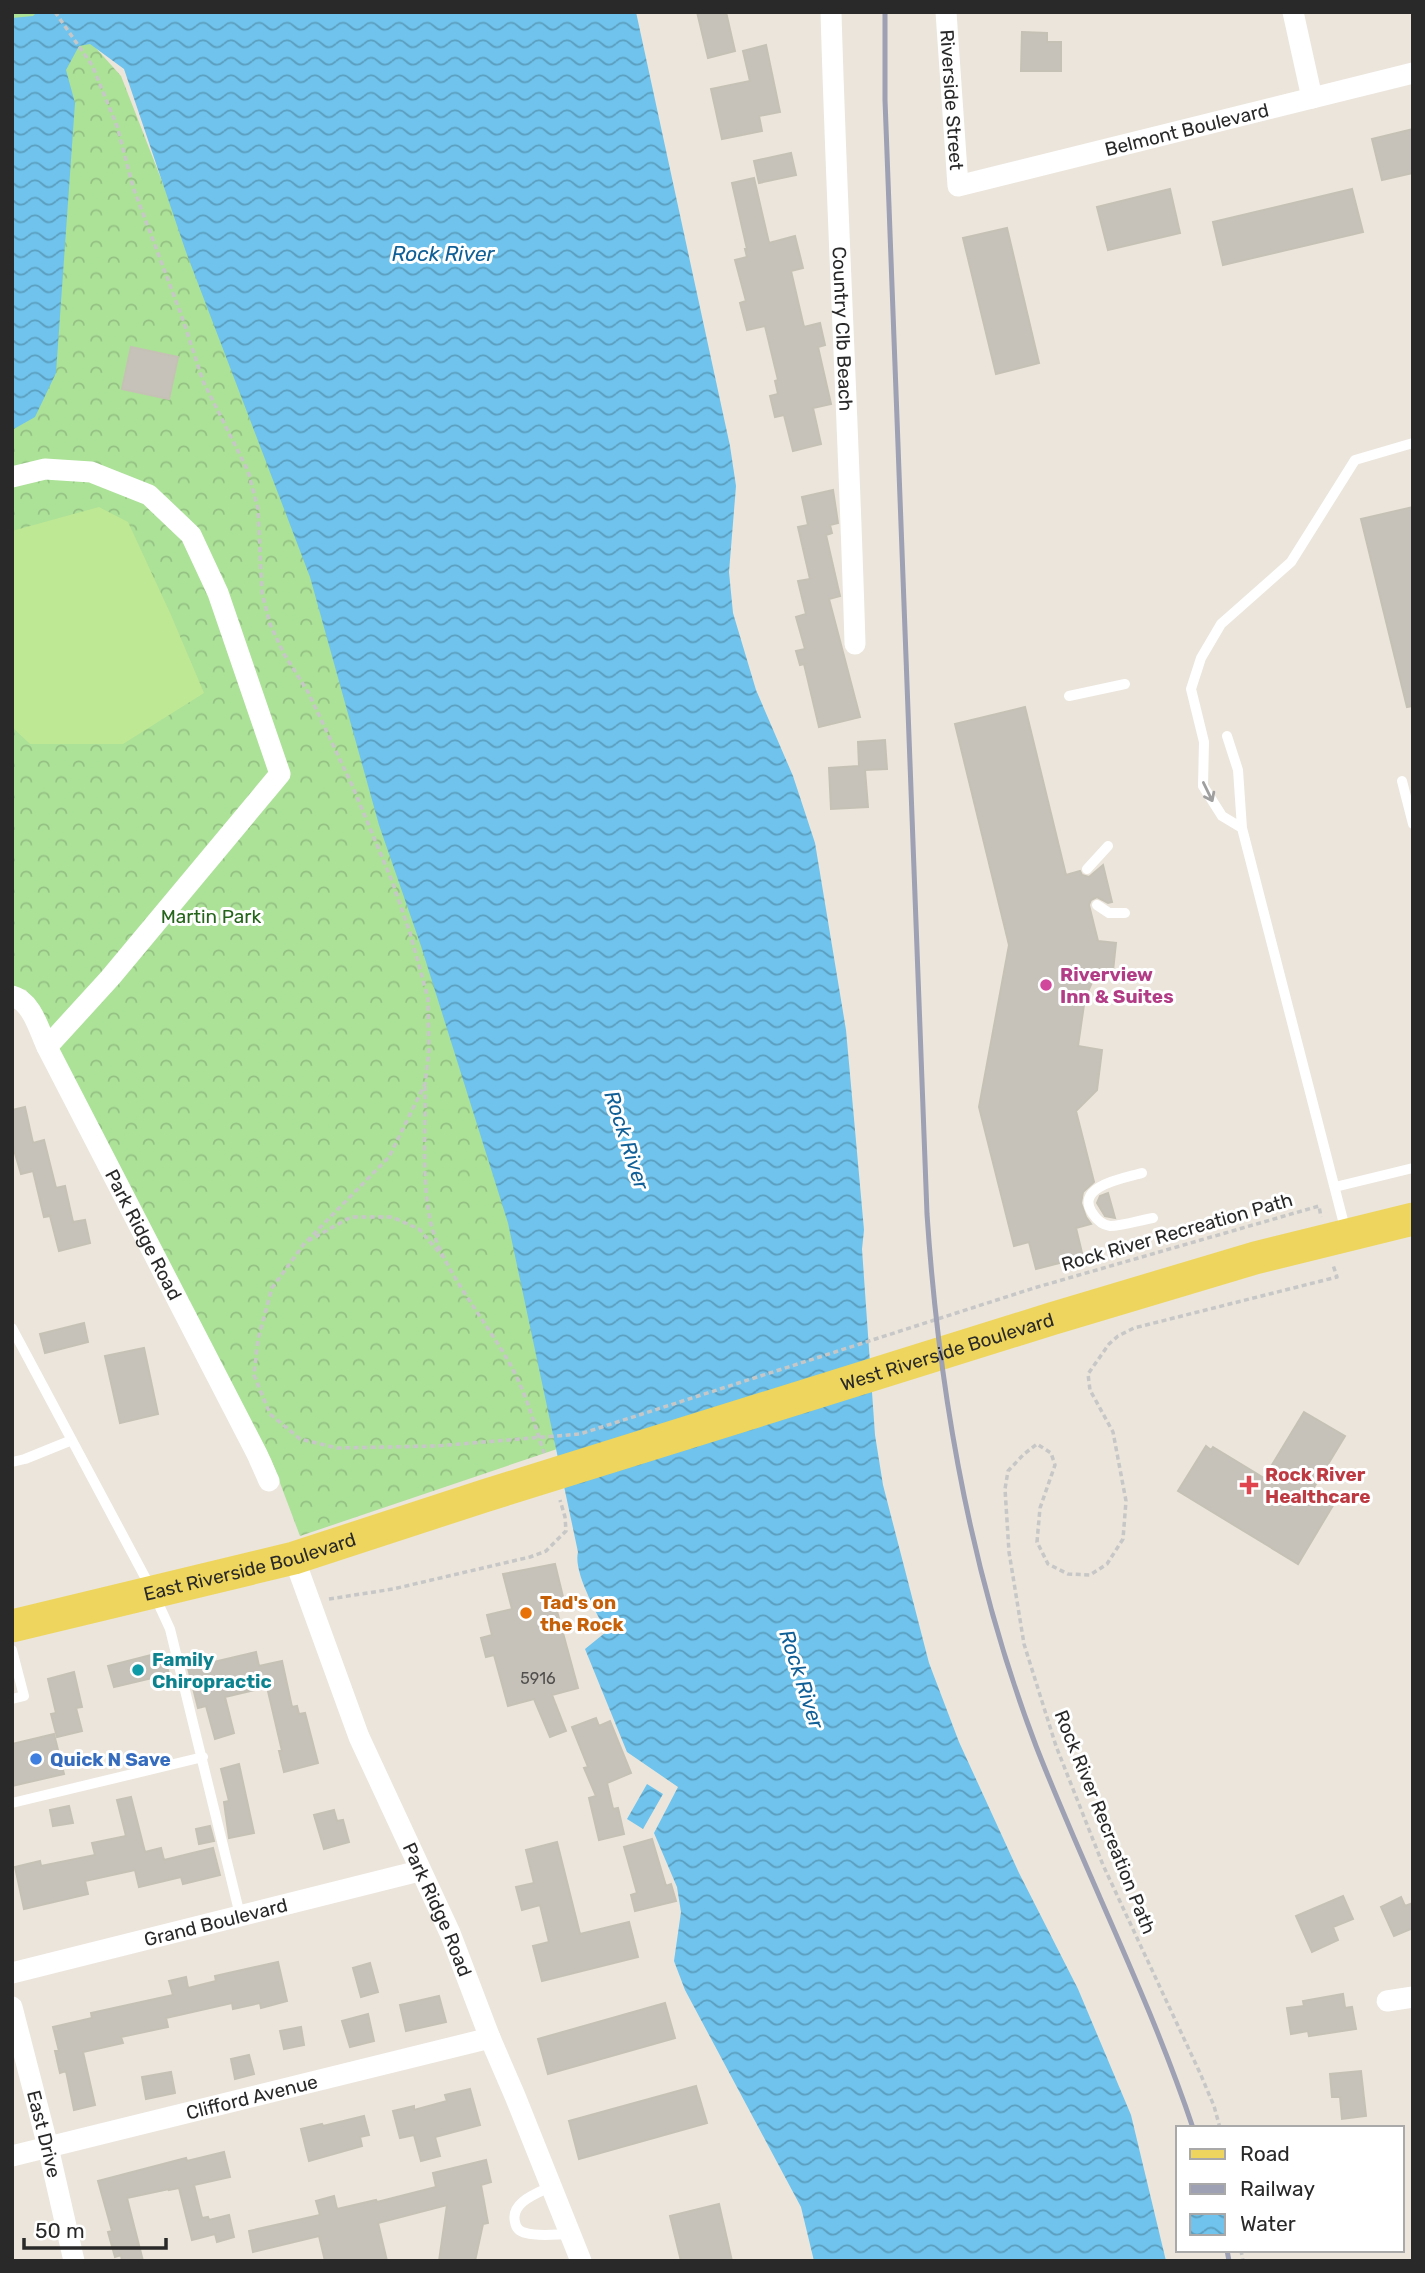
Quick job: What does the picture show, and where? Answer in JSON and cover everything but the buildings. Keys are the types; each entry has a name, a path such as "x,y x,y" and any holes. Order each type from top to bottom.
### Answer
{"main road":[{"name":"West Riverside Boulevard","path":"484,1496 1255,1258 1413,1219"},
{"name":"East Riverside Boulevard","path":"12,1626 294,1558 484,1496"}],"street":[{"name":"Country Clb Beach","path":"831,12 838,254 855,644"},
{"name":"Riverside Street","path":"946,12 958,186"},
{"path":"1293,12 1312,98"},
{"name":"Belmont Boulevard","path":"958,186 1413,73"},
{"path":"12,477 45,469 91,472 149,495 191,535 218,593 280,774 110,978 47,1047"},
{"name":"Park Ridge Road","path":"12,996 20,998 27,1005 269,1481"},
{"name":"Park Ridge Road","path":"294,1558 359,1737 450,1933 581,2261"},
{"name":"Grand Boulevard","path":"12,1973 419,1871"},
{"path":"1387,2001 1413,1997"},
{"name":"East Drive","path":"12,2007 74,2261"},
{"name":"Clifford Avenue","path":"12,2156 490,2038"}],"lane":[{"path":"1242,828 1222,816 1203,786 1204,742 1191,689 1201,658 1221,624 1291,562 1355,460 1413,443"},
{"path":"1069,696 1125,684"},
{"path":"1227,736 1238,770 1242,828 1335,1187 1336,1238"},
{"path":"1402,780 1413,824"},
{"path":"1087,869 1108,846"},
{"path":"1097,905 1109,913 1125,913"},
{"path":"1335,1187 1413,1168"},
{"path":"1142,1173 1095,1188 1089,1197 1090,1210 1100,1222 1109,1226 1153,1218"},
{"path":"12,1328 153,1591 170,1629 240,1915"},
{"path":"12,1462 72,1440"},
{"path":"12,1650 24,1696 12,1699"},
{"path":"12,1802 203,1757"},
{"path":"552,2186 517,2207 514,2214 516,2226 523,2233 571,2234"}],"path":[{"path":"55,12 92,65"},
{"path":"425,1084 426,1185 432,1226 445,1260"},
{"name":"Rock River Recreation Path","path":"337,1448 436,1446 580,1434 1034,1288 1319,1206 1336,1238 1337,1277 1134,1328 1118,1336 1088,1374 1090,1390 1113,1432 1126,1501 1123,1539 1107,1564 1090,1575 1068,1574 1048,1564 1037,1542 1040,1508 1055,1465 1051,1453 1037,1444 1024,1454 1009,1471 1005,1489 1009,1552 1024,1644 1056,1746 1103,1865 1214,2106 1219,2126"},
{"path":"304,1244 351,1217 392,1217 419,1229 445,1260 509,1362 545,1455"},
{"path":"310,1602 393,1590 546,1551 565,1531 565,1517 557,1492"}],"green space":[{"name":"Martin Park","path":"12,12 59,12 121,76 312,566 476,1084 566,1446 300,1536 271,1459 171,1276 26,990 12,987"},
{"path":"99,507 128,522 204,693 123,744 30,744 12,727 12,531"}],"water":[{"name":"Rock River","path":"37,12 636,12 730,446 736,486 729,572 733,613 756,690 793,776 815,843 846,1030 864,1230 862,1249 875,1435 883,1485 929,1663 959,1742 1019,1873 1078,1989 1131,2115 1166,2261 814,2261 801,2207 685,1990 674,1961 681,1912 677,1887 654,1833 678,1787 627,1752 585,1649 606,1632 579,1570 578,1552 508,1223 421,946 379,825 310,577 186,252 124,69 90,44 79,46 66,70 75,103 56,373 35,417 12,430 12,18 33,16"},
{"path":"647,1784 663,1794 643,1829 627,1819"}],"railway":[{"path":"885,12 885,100 927,1214 940,1349 950,1417 976,1550 1013,1682 1075,1841 1157,2031 1192,2126"},
{"path":"1227,2252 1229,2261"}],"place":[{"name":"Riverview Inn & Suites","path":"1046,985"},
{"name":"Rock River Healthcare","path":"1249,1485"},
{"name":"Tad's on the Rock","path":"526,1613"},
{"name":"Family Chiropractic","path":"138,1670"},
{"name":"Quick N Save","path":"36,1759"}]}
